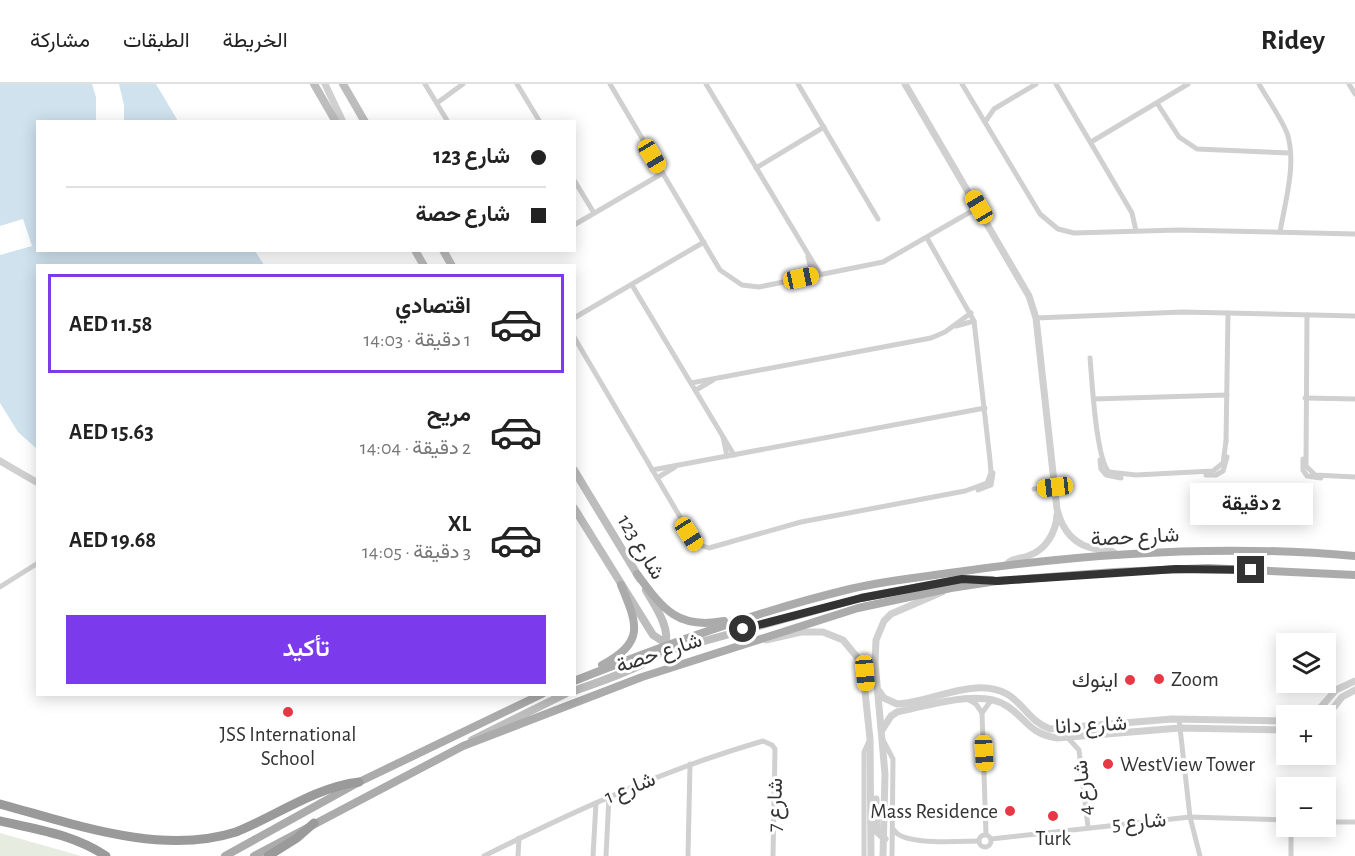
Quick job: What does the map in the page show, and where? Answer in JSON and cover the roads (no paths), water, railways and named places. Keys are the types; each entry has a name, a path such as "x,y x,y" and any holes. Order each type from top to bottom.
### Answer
{"highway":[{"path":"0,804 133,839 182,844 229,834 330,789 359,782"},
{"path":"0,820 57,832 90,845 106,856"},
{"path":"268,856 297,838 314,823"}],"main road":[{"path":"314,84 335,120"},
{"path":"344,84 364,120"},
{"name":"شارع 123","path":"576,473 662,620 665,645"},
{"name":"شارع 123","path":"576,511 653,635 665,645"},
{"name":"شارع حصة","path":"576,679 750,615 852,588 1005,565 1116,554 1233,551 1355,556"},
{"name":"شارع حصة","path":"254,856 463,746 632,681 858,608 951,588 997,581 1208,568 1355,575"},
{"path":"637,574 664,609 689,622 703,624 750,615"},
{"path":"576,690 646,662 659,655 665,645 680,650 861,598 922,585 962,579 997,581"},
{"path":"576,679 615,658 630,647 635,619 621,585"},
{"path":"225,856 359,782 538,696"},
{"path":"463,746 484,732 561,696"}],"street":[{"path":"325,84 342,120"},
{"path":"426,84 447,120"},
{"path":"437,103 463,84"},
{"path":"517,84 539,120"},
{"path":"610,84 720,270 742,285 759,287 883,262 979,207"},
{"path":"706,84 820,274"},
{"path":"798,84 878,219"},
{"path":"906,84 1025,285 1036,318 1057,509 1054,528 1044,545 1033,554 1012,560 1005,565"},
{"path":"962,84 1040,214 1051,225 1074,233 1136,231 1355,234"},
{"path":"985,122 994,109 1035,84"},
{"path":"1056,84 1134,217 1136,231"},
{"path":"1091,142 1188,84"},
{"path":"1259,84 1286,132 1290,153 1280,232"},
{"path":"1349,84 1355,94"},
{"path":"1157,103 1179,137 1197,149 1290,153"},
{"path":"978,111 994,109"},
{"path":"756,168 824,127"},
{"path":"576,224 663,173"},
{"path":"576,183 594,213"},
{"path":"576,342 702,550 710,551 801,522 984,489 991,485 994,476 990,460 974,321 927,238"},
{"path":"576,317 704,242"},
{"path":"806,250 813,276"},
{"path":"632,285 734,455"},
{"path":"576,321 589,310"},
{"path":"951,328 971,313"},
{"path":"1036,318 1159,313 1355,316"},
{"path":"1090,357 1100,466 1106,475 1113,478 1136,475 1216,475 1224,471 1227,463 1228,313"},
{"path":"1307,315 1305,448 1302,467 1307,476 1313,478 1355,477"},
{"path":"691,383 923,340 974,321"},
{"path":"696,390 720,377"},
{"path":"1094,399 1227,395"},
{"path":"1305,398 1355,399"},
{"path":"652,470 985,408"},
{"path":"720,430 727,456"},
{"path":"0,461 36,482"},
{"path":"657,478 680,465"},
{"path":"1034,489 1055,487"},
{"path":"1057,509 1065,531 1076,542 1091,548 1111,550 1116,554"},
{"path":"0,587 36,564"},
{"path":"883,856 885,839 883,740 875,650 879,630 884,621 900,608 951,588"},
{"path":"754,641 812,631 843,640 857,654 865,673 870,739 871,856"},
{"path":"1323,705 1336,690 1355,681"},
{"name":"شارع دانا","path":"882,730 891,716 897,712 979,688 998,690 1015,700 1033,720 1050,729 1179,719 1276,721"},
{"path":"1336,705 1342,697 1355,690"},
{"name":"شارع دانا","path":"879,691 884,698 897,704 993,699 1009,707 1037,733 1057,738 1180,728 1276,730"},
{"path":"966,699 976,704 982,713 986,834 991,839 990,844 985,847"},
{"path":"982,713 993,699"},
{"path":"1179,719 1190,817 1200,856"},
{"name":"شارع 4","path":"1079,750 1088,735"},
{"name":"شارع 4","path":"1067,737 1079,750 1088,827"},
{"path":"864,856 864,752 870,739"},
{"path":"883,740 892,754 892,856"},
{"name":"شارع 1","path":"484,856 609,796 690,764 763,741 772,745 775,754"},
{"name":"شارع 7","path":"773,856 775,754"},
{"path":"688,856 690,764"},
{"path":"871,785 875,796 877,832 885,839 893,841 978,841 985,847"},
{"path":"606,856 609,796"},
{"path":"593,856 596,802"},
{"name":"شارع 5","path":"991,839 1190,817 1276,819"},
{"path":"1336,822 1355,822"},
{"path":"893,829 900,837 915,840"},
{"path":"978,841 981,835 986,834"},
{"path":"1291,837 1291,856"},
{"path":"518,856 519,838"},
{"path":"984,856 985,847"}],"water":[{"path":"0,84 92,84 96,97 96,120 36,120 36,252 256,252 263,264 36,264 36,448 18,432 0,403 0,255 32,246 23,219 0,226"},
{"path":"119,84 156,84 177,120 124,120 124,105"}],"place":[{"name":"Zoom","path":"1159,679"},
{"name":"اينوك","path":"1130,680"},
{"name":"JSS International School","path":"288,712"},
{"name":"WestView Tower","path":"1108,764"},
{"name":"Mass Residence","path":"1010,811"},
{"name":"Turk","path":"1053,816"}]}
